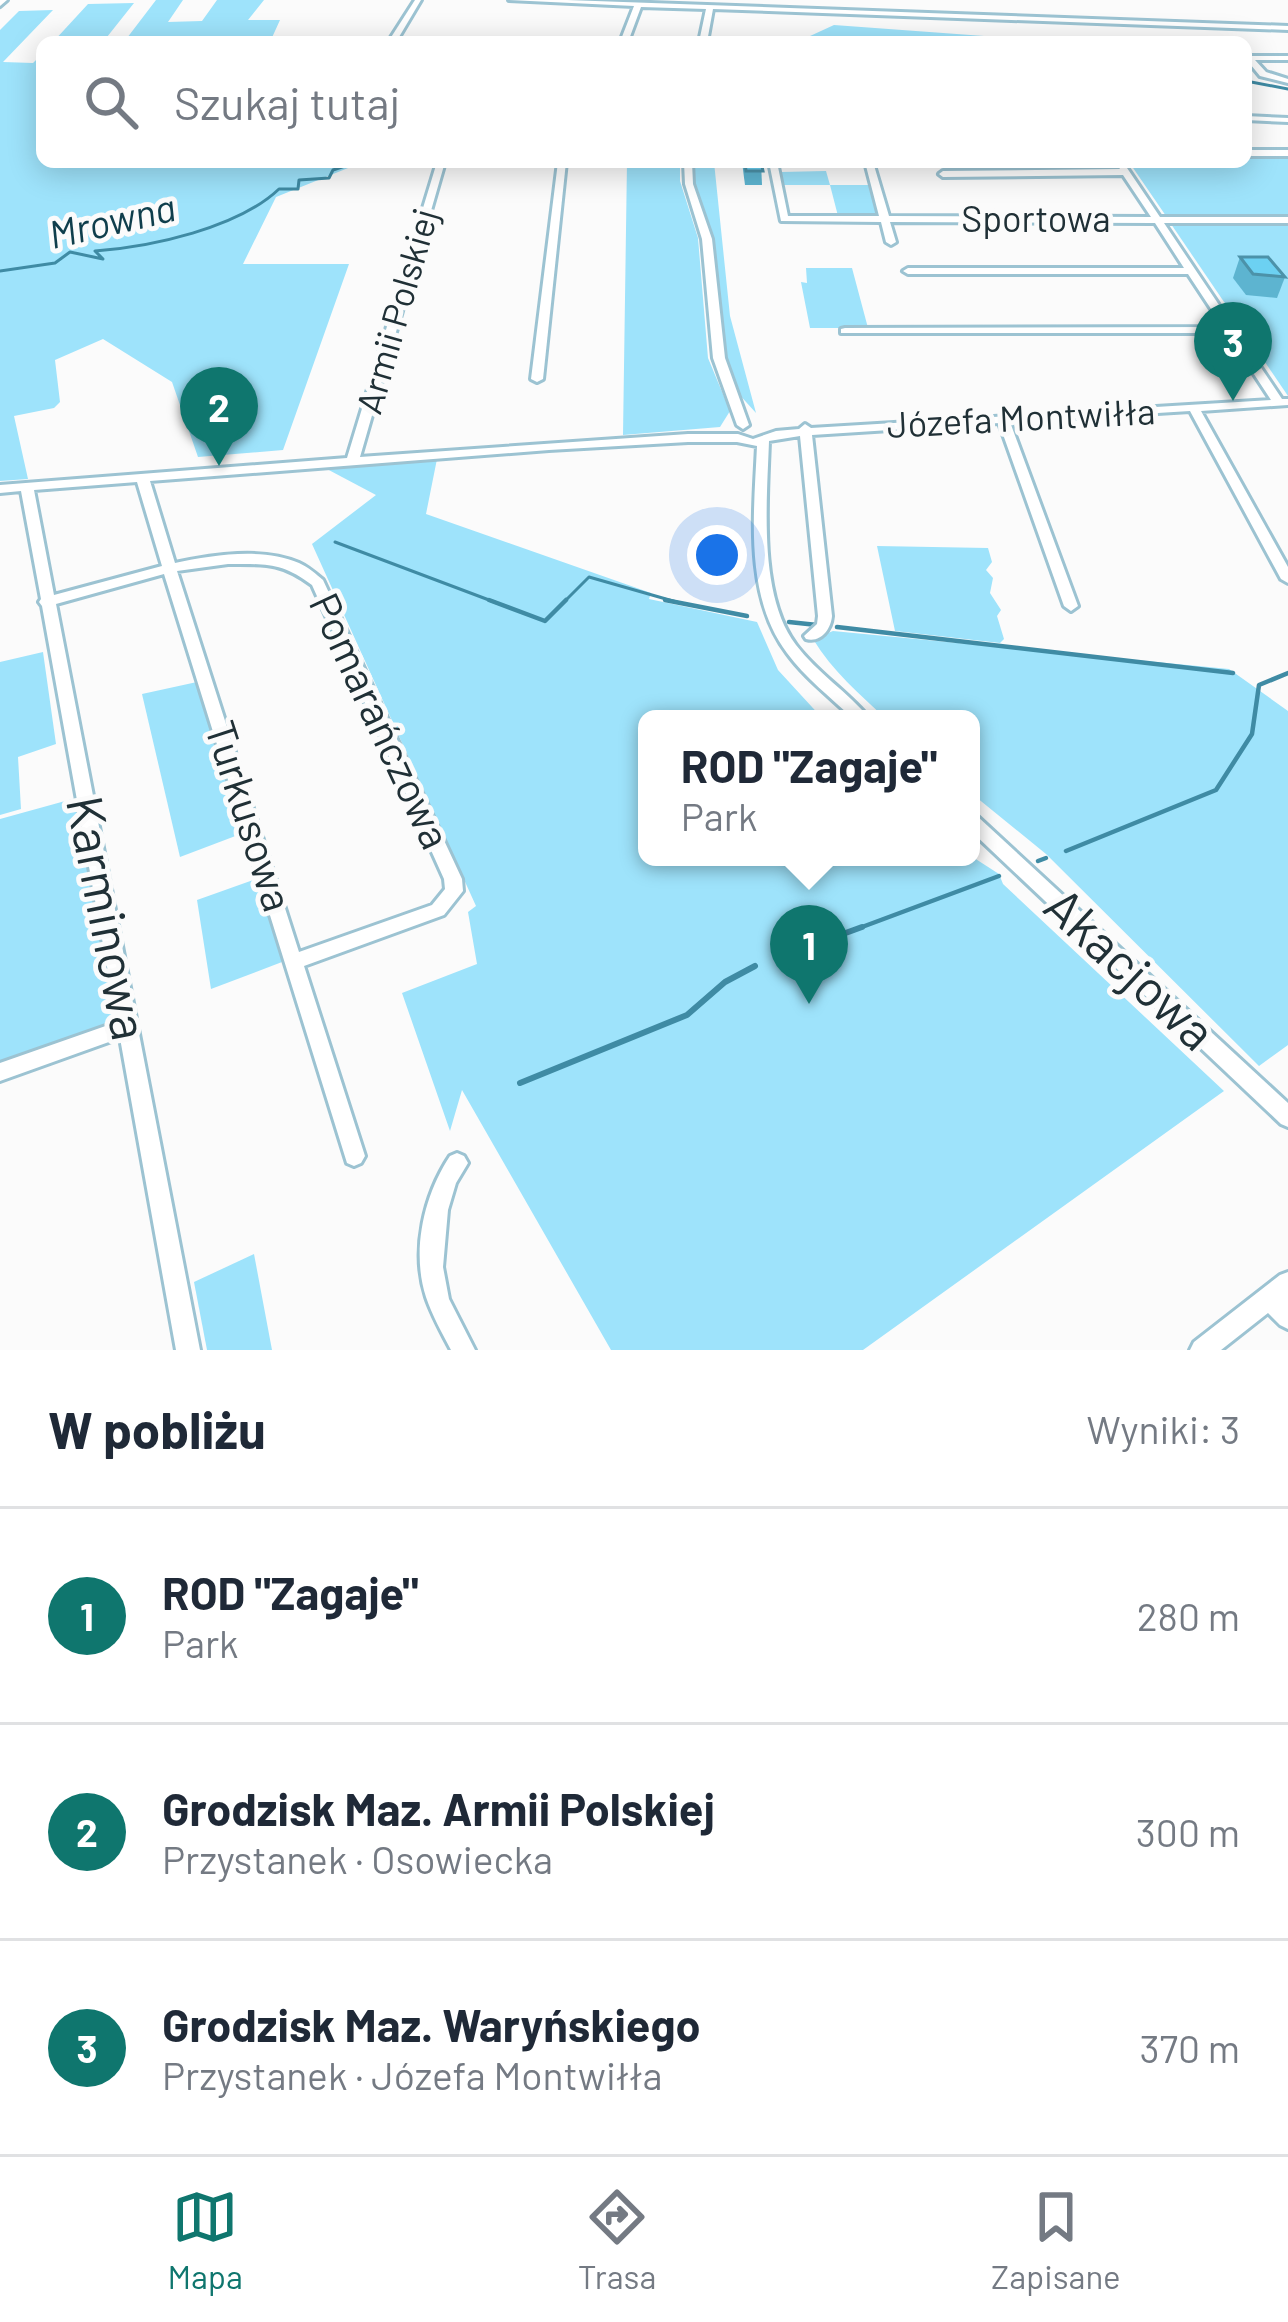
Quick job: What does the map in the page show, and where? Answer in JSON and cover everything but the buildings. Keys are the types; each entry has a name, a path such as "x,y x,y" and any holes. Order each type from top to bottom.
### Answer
{"street":[{"path":"396,36 418,0"},
{"path":"512,0 1288,28"},
{"path":"789,11 790,0"},
{"path":"888,14 891,0"},
{"path":"944,16 951,1"},
{"path":"626,36 638,5"},
{"path":"705,36 710,8"},
{"path":"1224,26 1232,36"},
{"path":"1252,56 1288,58"},
{"path":"1252,61 1263,74 1288,81"},
{"path":"1252,118 1288,120"},
{"path":"1252,153 1288,153"},
{"name":"Armii Polskiej","path":"353,459 439,168"},
{"path":"537,379 561,168"},
{"path":"688,168 688,184 707,238 718,358 753,433 763,474 767,600 775,622 799,658 853,710"},
{"name":"Sportowa","path":"774,168 784,219 1288,220"},
{"path":"870,168 892,242"},
{"path":"943,174 1096,168"},
{"path":"1123,168 1284,402"},
{"path":"908,271 1191,271"},
{"path":"845,331 1231,330"},
{"name":"Józefa Montwiłła","path":"0,489 353,459 1284,402"},
{"path":"1195,408 1288,579"},
{"path":"1003,419 1070,606"},
{"path":"806,430 825,616 824,626 811,636"},
{"name":"Turkusowa","path":"144,476 142,484 354,1156"},
{"name":"Karminowa","path":"27,487 188,1350"},
{"name":"Pomarańczowa","path":"46,602 232,556 311,574 453,880 454,891 438,910 295,961"},
{"name":"Akacjowa","path":"980,829 1288,1117"},
{"path":"0,1072 129,1026"},
{"path":"457,1163 443,1180 434,1212 436,1295 463,1350"},
{"path":"1202,1350 1279,1290 1288,1316"}],"shaded area":[{"path":"156,0 183,0 168,22 202,21 217,0 264,0 248,20 280,20 273,36 129,36"},
{"path":"134,3 108,36 59,36 88,4"},
{"path":"53,10 3,62 36,60 36,168 348,168 276,197 243,264 349,264 283,450 198,457 172,382 103,339 55,360 60,402 54,408 14,416 28,479 0,481 0,30 19,11"},
{"path":"834,25 983,36 810,36"},
{"path":"1252,155 1288,156 1288,216 1166,216 1133,168 1252,168"},
{"path":"627,168 680,168 698,238 708,358 730,411 720,427 623,435"},
{"path":"692,168 715,168 730,316 756,413 737,392 726,368 712,245 693,187"},
{"path":"826,171 830,185 783,185 780,172"},
{"path":"830,185 869,185 879,215 874,217 806,216 838,216"},
{"path":"1288,223 1288,396 1171,224"},
{"path":"806,268 852,268 868,328 810,328 801,282 807,283"},
{"path":"437,459 426,514 651,593 649,599 757,622 778,670 815,710 638,710 638,866 980,866 980,862 999,874 1003,884 1224,1091 863,1350 611,1350 462,1090 450,1131 402,993 477,964 468,912 476,906 312,544 376,495 325,468"},
{"path":"877,546 988,548 992,562 986,570 993,578 990,593 1001,610 997,616 1004,639 1000,643 895,631"},
{"path":"833,631 1229,669 1288,711 1288,1045 1259,1066 1046,854 980,800 980,710 877,710 813,639"},
{"path":"43,652 56,744 18,757 21,809 0,815 0,662"},
{"path":"197,682 246,832 180,857 142,694"},
{"path":"76,798 120,1023 0,1061 0,819"},
{"path":"259,878 282,962 211,989 197,900"},
{"path":"254,1254 272,1350 207,1350 194,1282"}],"waterway":[{"name":"Mrowna","path":"1252,82 1288,89"},
{"name":"Mrowna","path":"0,271 55,263 70,252 103,259 95,251 193,233 241,215 279,189 298,189 299,180 329,178 339,168"},
{"path":"335,542 497,603"},
{"path":"497,603 545,621 589,577 679,603"},
{"path":"489,600 497,603"},
{"path":"665,600 679,603"},
{"path":"679,603 747,616"},
{"path":"789,622 817,625"},
{"path":"837,627 1233,673"},
{"path":"1066,851 1216,790 1252,734 1259,685 1288,673"},
{"path":"1038,861 1046,858"},
{"path":"854,930 999,876"},
{"path":"780,957 862,927"},
{"path":"520,1083 687,1015 725,982 755,966"}],"place":[{"name":"Grodzisk Maz. Waryńskiego","path":"1233,401"},
{"name":"Grodzisk Maz. Armii Polskiej","path":"219,466"},
{"name":"ROD \"Zagaje\"","path":"809,1004"}]}
